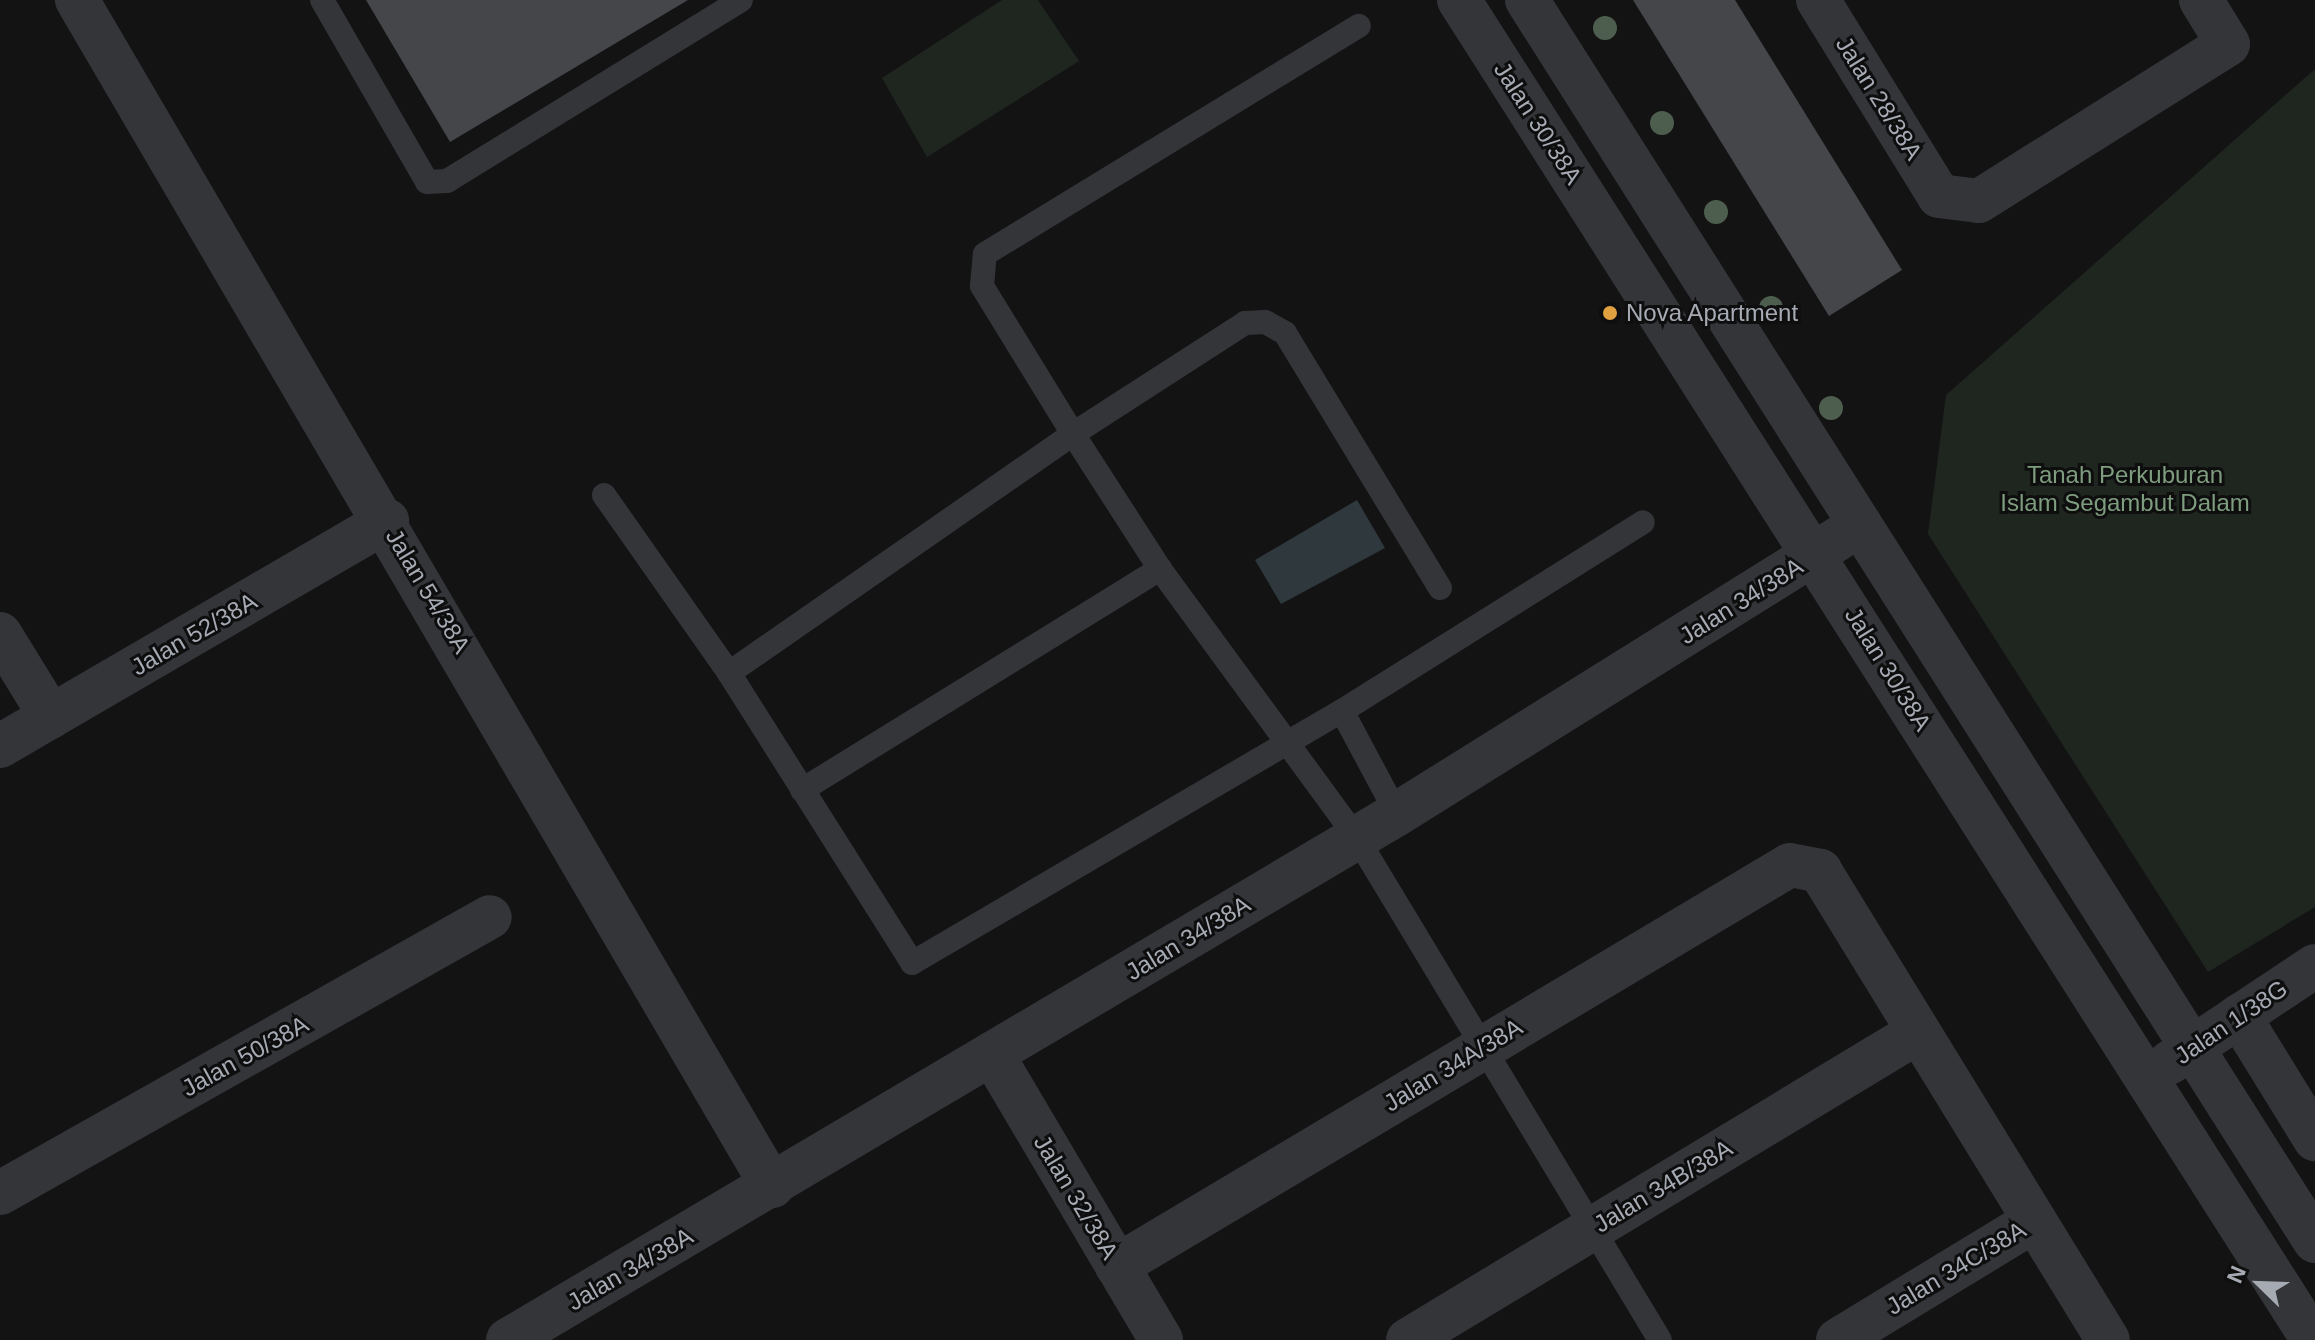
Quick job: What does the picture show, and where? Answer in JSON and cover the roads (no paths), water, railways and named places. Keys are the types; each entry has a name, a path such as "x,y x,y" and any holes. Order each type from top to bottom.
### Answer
{"street":[{"name":"Jalan 54/38A","path":"77,0 387,521 772,1186"},
{"name":"Jalan 30/38A","path":"1459,0 1815,554 2313,1340"},
{"path":"1527,0 2315,1241"},
{"name":"Jalan 28/38A","path":"1818,0 1939,196 1979,201 2228,44 2201,0"},
{"name":"Jalan 52/38A","path":"0,746 387,521"},
{"name":"Jalan 34/38A","path":"508,1340 1397,814 1860,525"},
{"path":"0,634 51,717"},
{"name":"Jalan 34A/38A","path":"1117,1266 1790,865 1820,871 1918,1032"},
{"name":"Jalan 50/38A","path":"0,1193 490,917"},
{"name":"Jalan 1/38G","path":"2147,1077 2315,966"},
{"path":"2239,1016 2315,1139"},
{"path":"1918,1032 2108,1340"},
{"name":"Jalan 34B/38A","path":"1408,1340 1918,1032"},
{"name":"Jalan 32/38A","path":"992,1054 1161,1340"},
{"name":"Jalan 34C/38A","path":"1838,1340 2034,1221"},
{"path":"2278,1285 2315,1259"}],"lane":[{"path":"322,0 427,182 447,181 741,0"},
{"path":"1359,26 985,254 982,286 1160,569 1291,743 1357,838 1660,1340"},
{"path":"729,673 1073,434 1245,323 1265,322 1285,333 1440,588"},
{"path":"604,495 729,673 912,963 1291,743 1643,522"},
{"path":"802,790 1160,569"},
{"path":"1342,711 1397,814"}],"place":[{"name":"Nova Apartment","path":"1610,313"}],"park label":[{"name":"Tanah Perkuburan Islam Segambut Dalam","path":"2125,489"}]}
